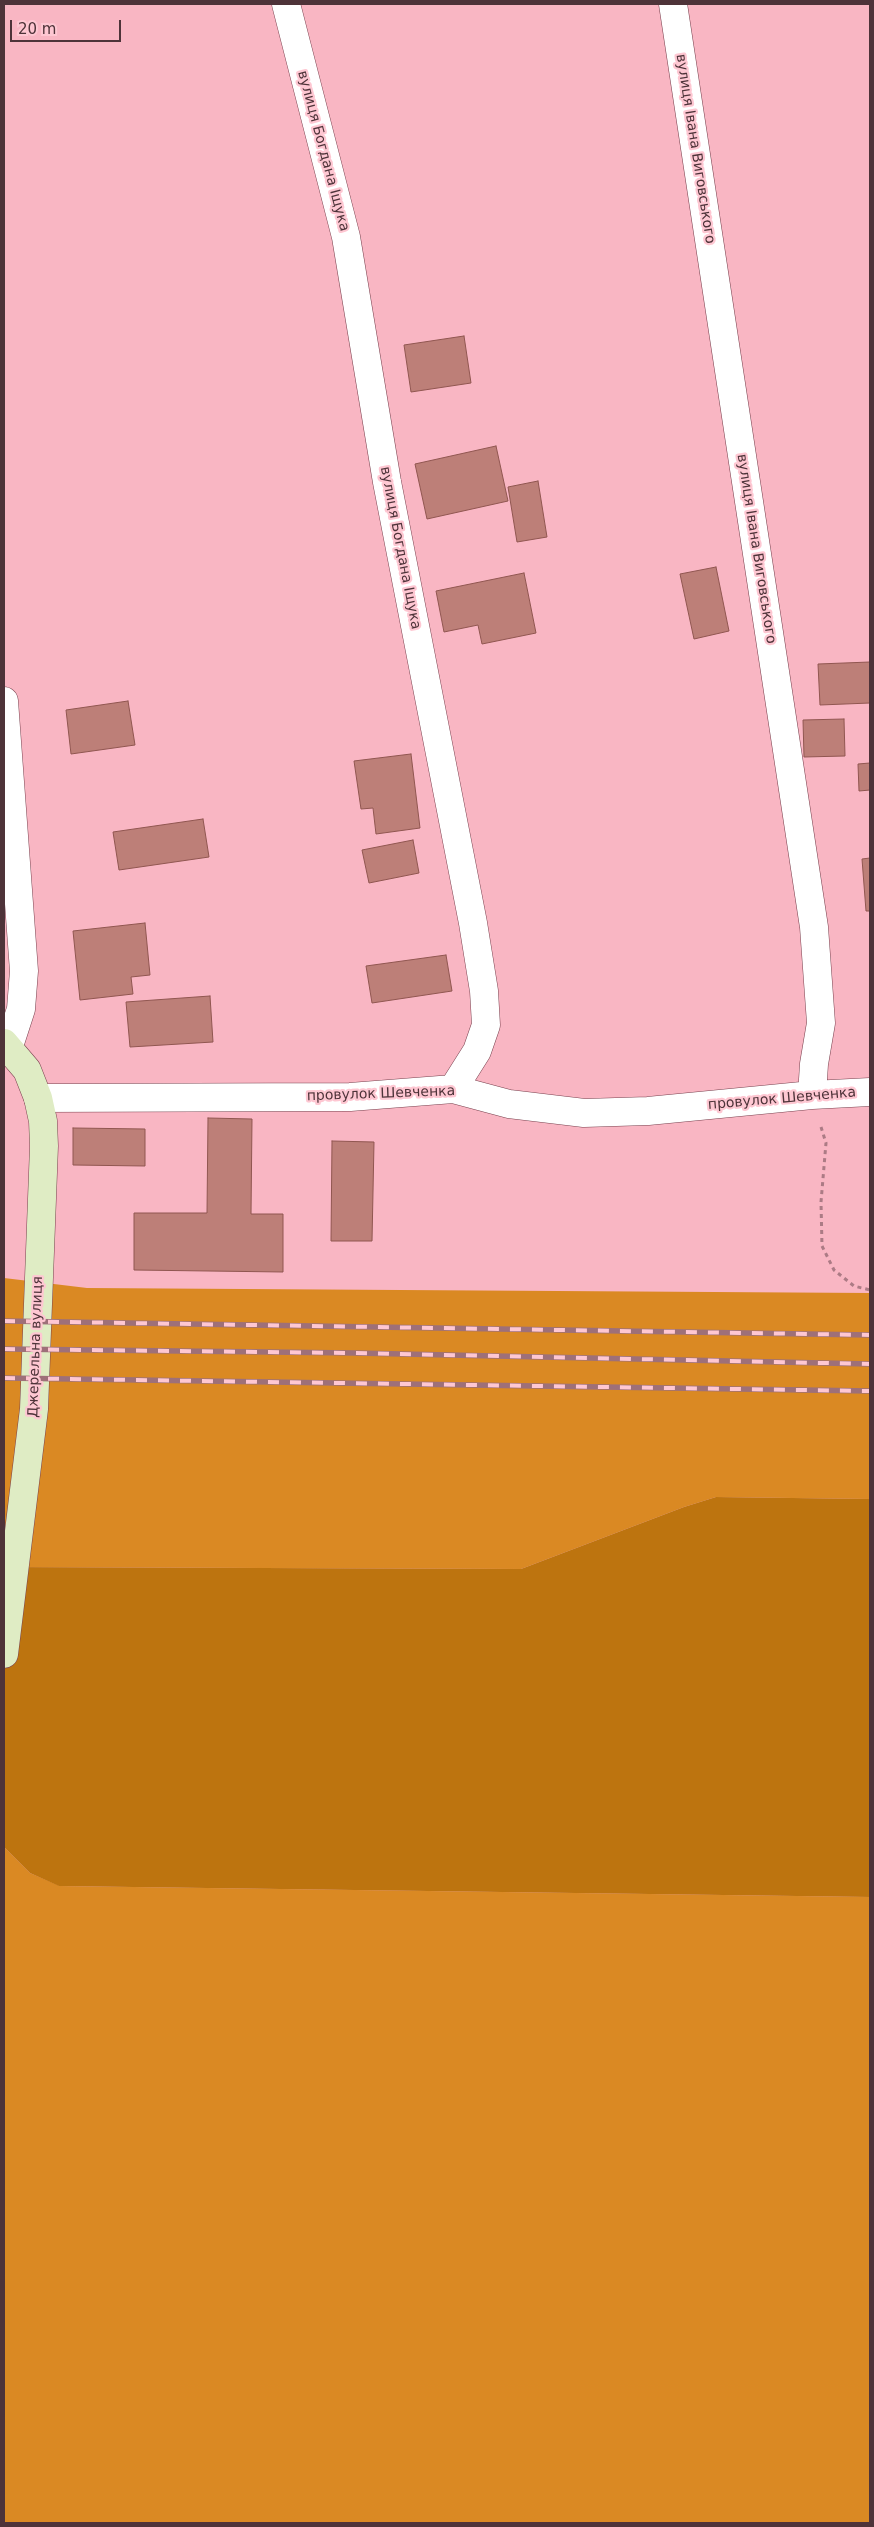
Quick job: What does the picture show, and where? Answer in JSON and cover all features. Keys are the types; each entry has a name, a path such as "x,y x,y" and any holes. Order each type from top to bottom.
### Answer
{"street":[{"name":"вулиця Богдана Іщука","path":"286,4 346,237 387,482 473,923 484,990 486,1025 477,1051 452,1088"},
{"name":"вулиця Івана Виговського","path":"673,4 814,927 822,1023 814,1064 812,1095"},
{"path":"4,701 24,971 21,1010 6,1045"},
{"name":"Джерельна вулиця","path":"4,1654 34,1409 44,1146 44,1121 38,1098 27,1070 6,1045"},
{"name":"провулок Шевченка","path":"38,1098 350,1098 452,1088 509,1104 584,1113 648,1111 812,1095 870,1092"}],"path":[{"path":"812,1095 826,1142 821,1202 822,1246 834,1270 854,1286 870,1290"}],"shaded area":[{"path":"4,1278 87,1288 870,1293 870,1499 716,1497 684,1507 521,1569 4,1567"},
{"path":"716,1497 870,1499 870,1897 59,1886 30,1873 4,1847 4,1567 521,1569 684,1507"},
{"path":"4,1847 30,1873 60,1886 870,1897 870,2523 4,2523"}],"building":[{"path":"464,336 471,383 411,392 404,345"},
{"path":"496,446 508,501 427,519 415,464"},
{"path":"538,481 547,537 517,542 508,487"},
{"path":"716,567 729,631 694,639 680,574"},
{"path":"524,573 536,633 482,644 478,625 444,632 436,591"},
{"path":"870,662 870,703 820,705 818,664"},
{"path":"128,701 135,745 71,754 66,710"},
{"path":"844,719 845,756 804,757 803,720"},
{"path":"411,754 420,828 376,834 373,808 361,809 354,761"},
{"path":"870,763 870,790 859,791 858,764"},
{"path":"203,819 209,857 119,870 113,832"},
{"path":"413,840 419,873 369,883 362,850"},
{"path":"870,858 870,911 866,911 862,859"},
{"path":"145,923 150,975 131,977 133,994 80,1000 73,931"},
{"path":"446,955 452,991 372,1003 366,966"},
{"path":"210,996 213,1042 130,1047 126,1002"},
{"path":"208,1118 252,1119 251,1214 283,1214 283,1272 134,1270 134,1213 207,1213"},
{"path":"73,1128 145,1129 145,1166 73,1165"},
{"path":"332,1141 374,1142 372,1241 331,1241"}],"railway":[{"path":"4,1321 870,1335"},
{"path":"4,1349 355,1353 870,1364"},
{"path":"4,1378 870,1391"}]}
